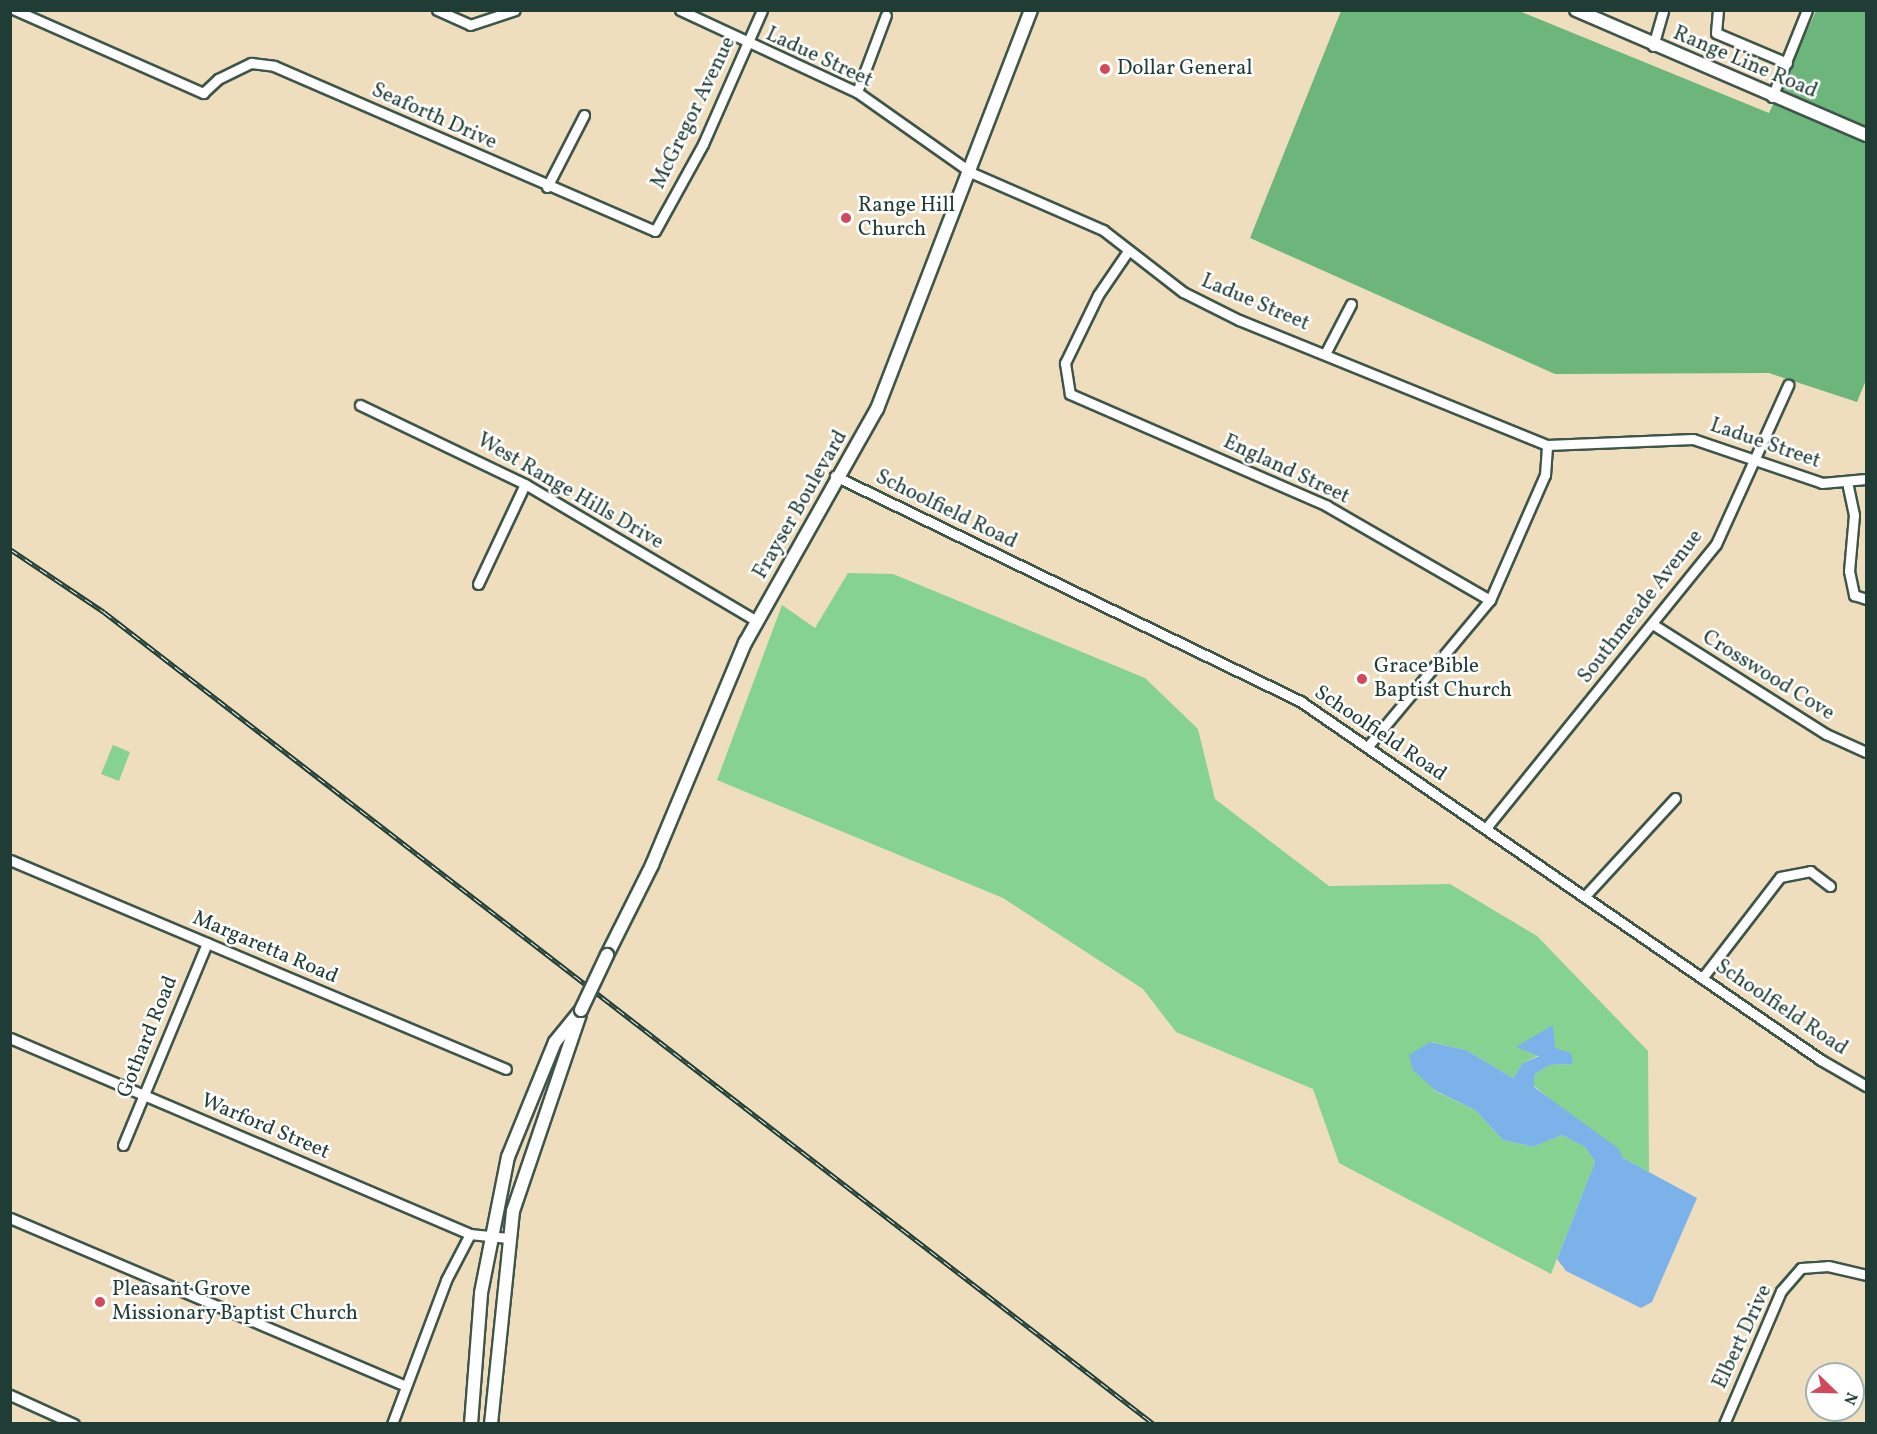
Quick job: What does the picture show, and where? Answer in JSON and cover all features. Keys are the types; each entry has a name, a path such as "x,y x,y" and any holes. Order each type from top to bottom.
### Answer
{"main road":[{"name":"Frayser Boulevard","path":"581,1010 757,621 835,476 877,409 972,173 1030,10"},
{"name":"Range Line Road","path":"1576,10 1773,98 1866,135"},
{"path":"471,1424 489,1235 508,1157 555,1042 581,1010"},
{"path":"491,1424 508,1238 521,1177 574,1043 581,1010"}],"street":[{"name":"Seaforth Drive","path":"15,10 203,93 218,79 251,63 274,66 547,187 655,231"},
{"path":"436,10 470,25 500,19 515,10"},
{"name":"Ladue Street","path":"680,10 748,44 857,92 972,173 1103,230 1183,292 1239,320 1326,352 1547,445 1693,439 1822,483 1866,480"},
{"name":"McGregor Avenue","path":"655,231 703,144 762,10"},
{"path":"1653,46 1663,10"},
{"path":"1718,10 1716,33 1787,63"},
{"path":"1773,98 1807,10"},
{"path":"857,92 886,15"},
{"path":"547,187 585,115"},
{"name":"England Street","path":"1128,251 1098,295 1065,363 1066,382 1070,394 1327,506 1490,600"},
{"path":"1326,352 1351,304"},
{"name":"Southmeade Avenue","path":"1486,828 1654,625 1716,544 1788,385"},
{"name":"West Range Hills Drive","path":"360,405 525,484 757,621"},
{"path":"1369,745 1490,600 1545,475 1547,445"},
{"name":"Schoolfield Road","path":"835,476 1299,701 1369,745 1703,977 1866,1086"},
{"path":"1847,482 1854,515 1849,571 1854,595 1866,599"},
{"path":"478,584 525,484"},
{"name":"Crosswood Cove","path":"1654,625 1826,734 1866,752"},
{"path":"1585,896 1675,798"},
{"name":"Margaretta Road","path":"10,860 506,1069"},
{"path":"1703,977 1780,877 1810,871 1830,886"},
{"name":"Gothard Road","path":"123,1145 207,943"},
{"name":"Warford Street","path":"10,1038 470,1234 508,1238"},
{"path":"10,1218 405,1386"},
{"path":"392,1424 405,1386 470,1234"},
{"name":"Elbert Drive","path":"1724,1424 1781,1291 1801,1268 1828,1266 1866,1275"},
{"path":"10,1395 74,1424"}],"green space":[{"path":"1341,11 1519,11 1769,113 1816,11 1866,11 1866,380 1857,402 1769,373 1555,374 1250,238"},
{"path":"848,573 893,574 1145,678 1198,729 1215,799 1329,886 1450,884 1537,936 1648,1051 1649,1172 1623,1158 1534,1086 1534,1075 1549,1065 1573,1064 1516,1047 1539,1055 1523,1063 1513,1078 1466,1050 1431,1042 1410,1055 1435,1091 1475,1110 1503,1140 1533,1147 1562,1135 1585,1147 1595,1162 1551,1274 1339,1163 1313,1089 1176,1032 1143,989 1003,898 717,780 782,605 815,628"},
{"path":"113,745 130,752 119,781 101,774"}],"water":[{"path":"1553,1025 1555,1048 1571,1053 1573,1064 1549,1065 1534,1075 1534,1087 1619,1149 1623,1158 1697,1198 1652,1302 1641,1308 1566,1271 1557,1259 1595,1162 1585,1147 1562,1135 1533,1147 1503,1140 1475,1110 1436,1091 1413,1070 1409,1055 1430,1042 1466,1050 1513,1078 1523,1063 1539,1056 1516,1047"}],"railway":[{"path":"10,549 104,612 1154,1424"}],"place":[{"name":"Dollar General","path":"1105,69"},
{"name":"Range Hill Church","path":"846,218"},
{"name":"Grace Bible Baptist Church","path":"1362,679"},
{"name":"Pleasant Grove Missionary Baptist Church","path":"100,1302"}]}
